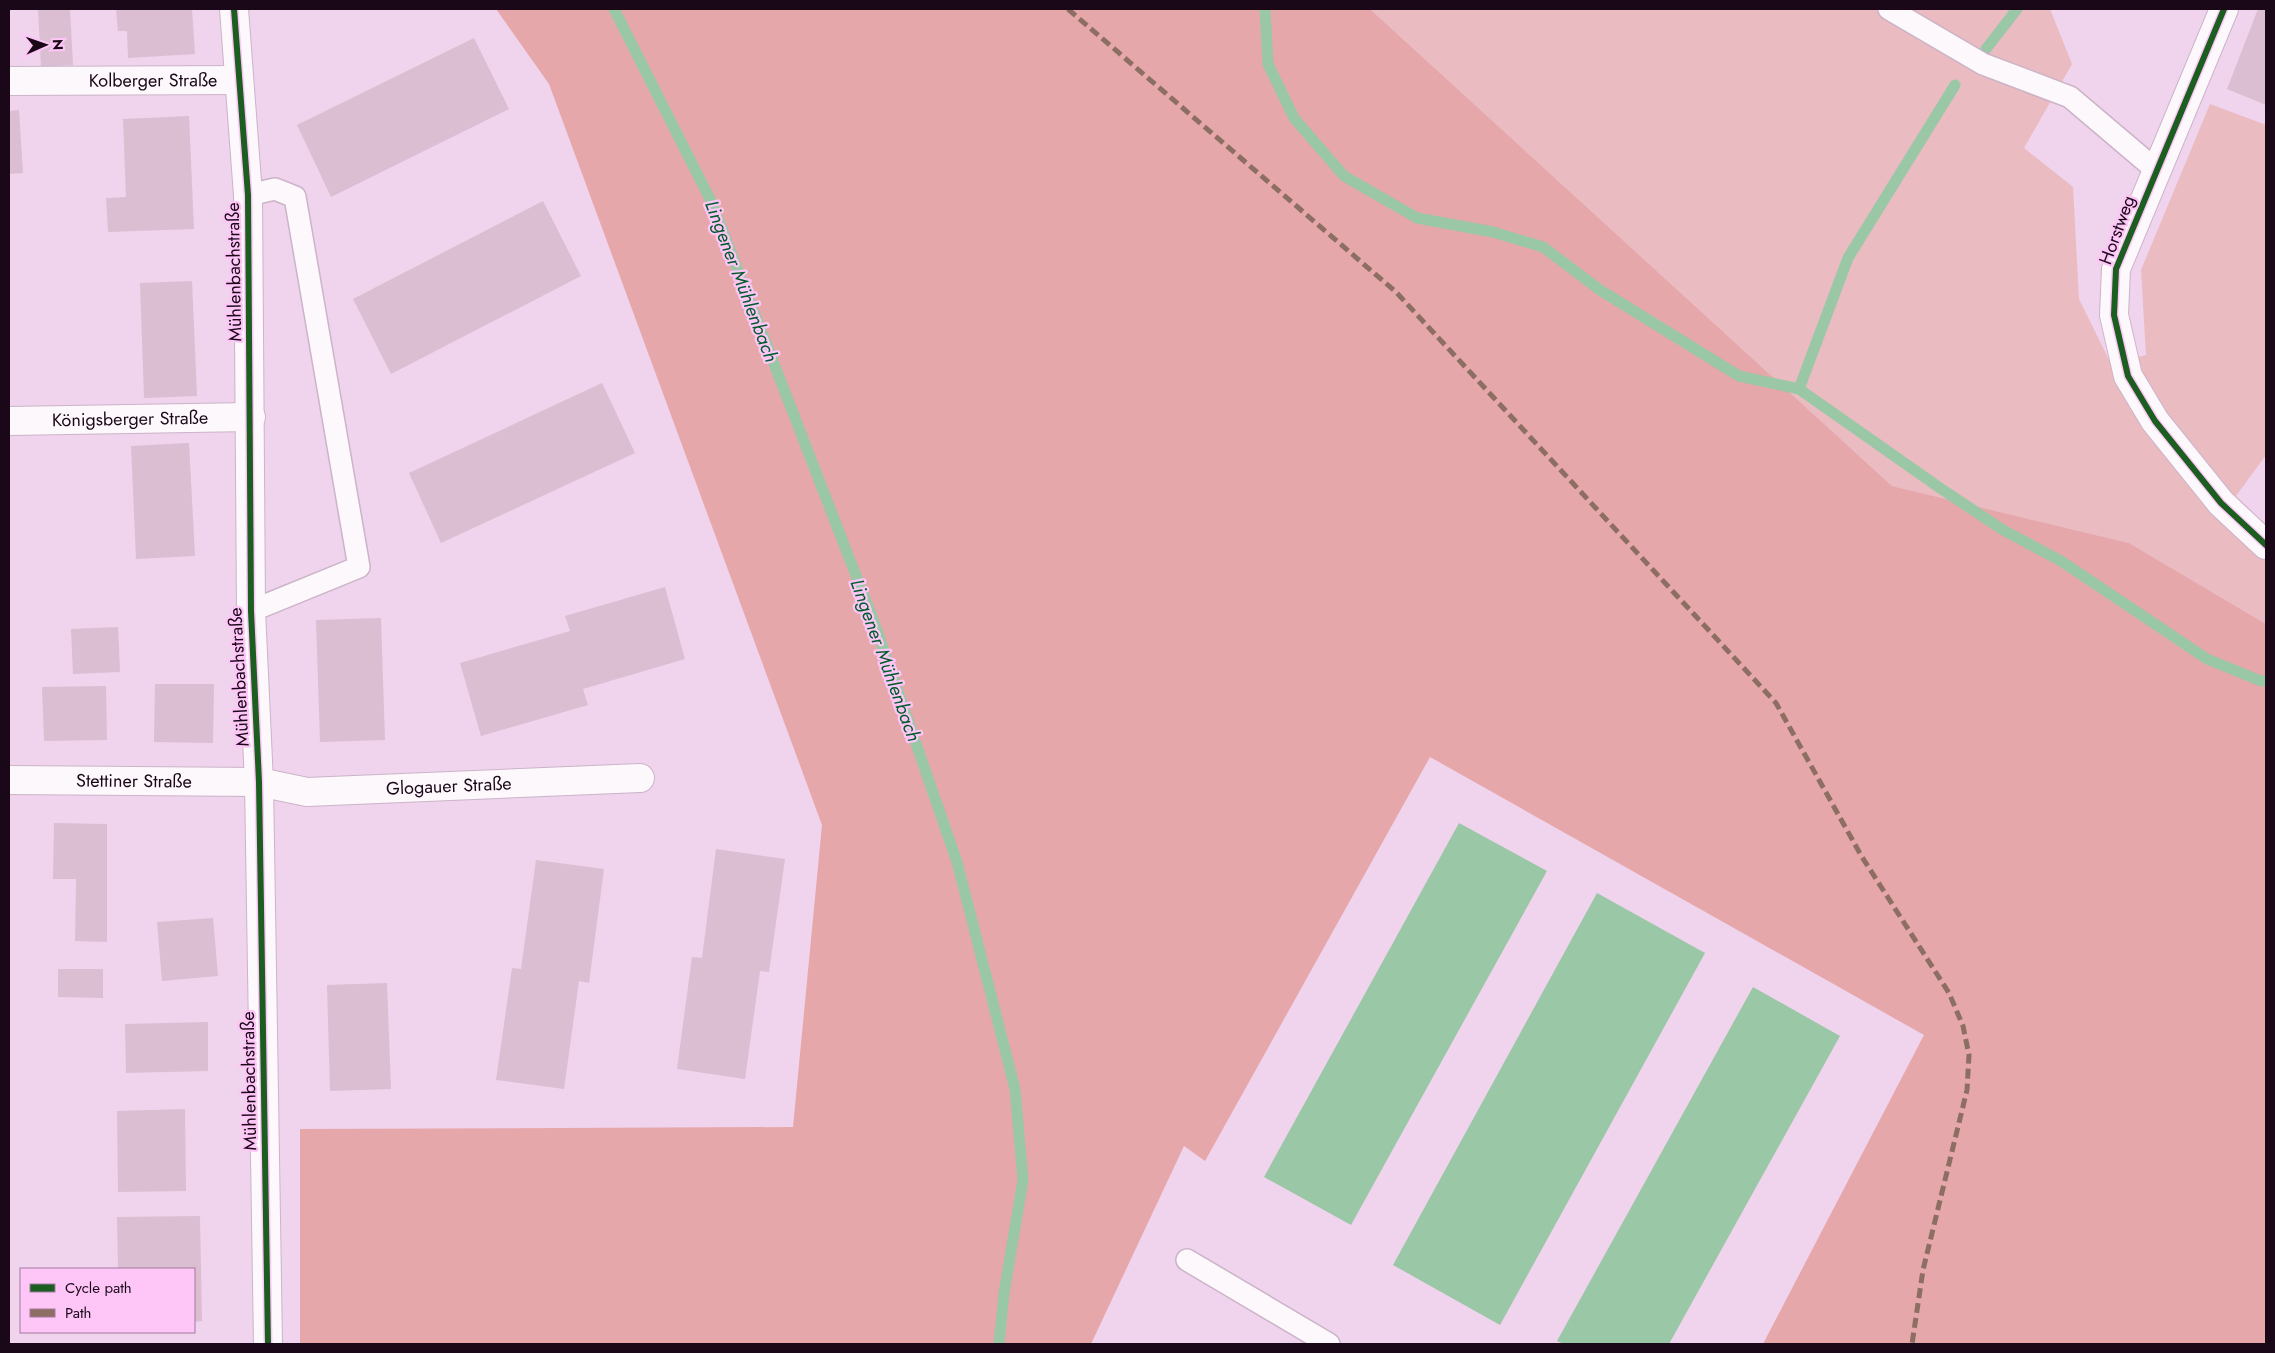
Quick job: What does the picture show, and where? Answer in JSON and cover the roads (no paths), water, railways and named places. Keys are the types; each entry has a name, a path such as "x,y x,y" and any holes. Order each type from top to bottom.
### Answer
{"street":[{"name":"Mühlenbachstraße","path":"234,9 248,195 251,611 259,782 268,1344"},
{"name":"Horstweg","path":"2224,9 2116,268 2114,315 2128,376 2155,421 2221,503 2266,545"},
{"name":"Kolberger Straße","path":"9,81 238,80"},
{"name":"Königsberger Straße","path":"9,421 251,417"},
{"name":"Glogauer Straße","path":"259,782 307,792 640,778"},
{"name":"Stettiner Straße","path":"9,780 259,782"}],"lane":[{"path":"1889,9 1983,64 2070,97 2156,170"},
{"path":"248,195 275,189 295,197 359,567 251,611"},
{"path":"1187,1260 1329,1344"}],"waterway":[{"name":"Lingener Mühlenbach","path":"614,9 711,201 874,622 957,862 1015,1089 1023,1180 1004,1293 999,1344"},
{"path":"1265,9 1268,64 1294,118 1344,176 1417,218 1493,232 1543,247 1600,290 1739,376 1799,389 2003,530 2061,561 2207,659 2261,681 2266,681"},
{"path":"1986,49 2017,9"},
{"path":"1799,389 1848,258 1955,85"}]}
